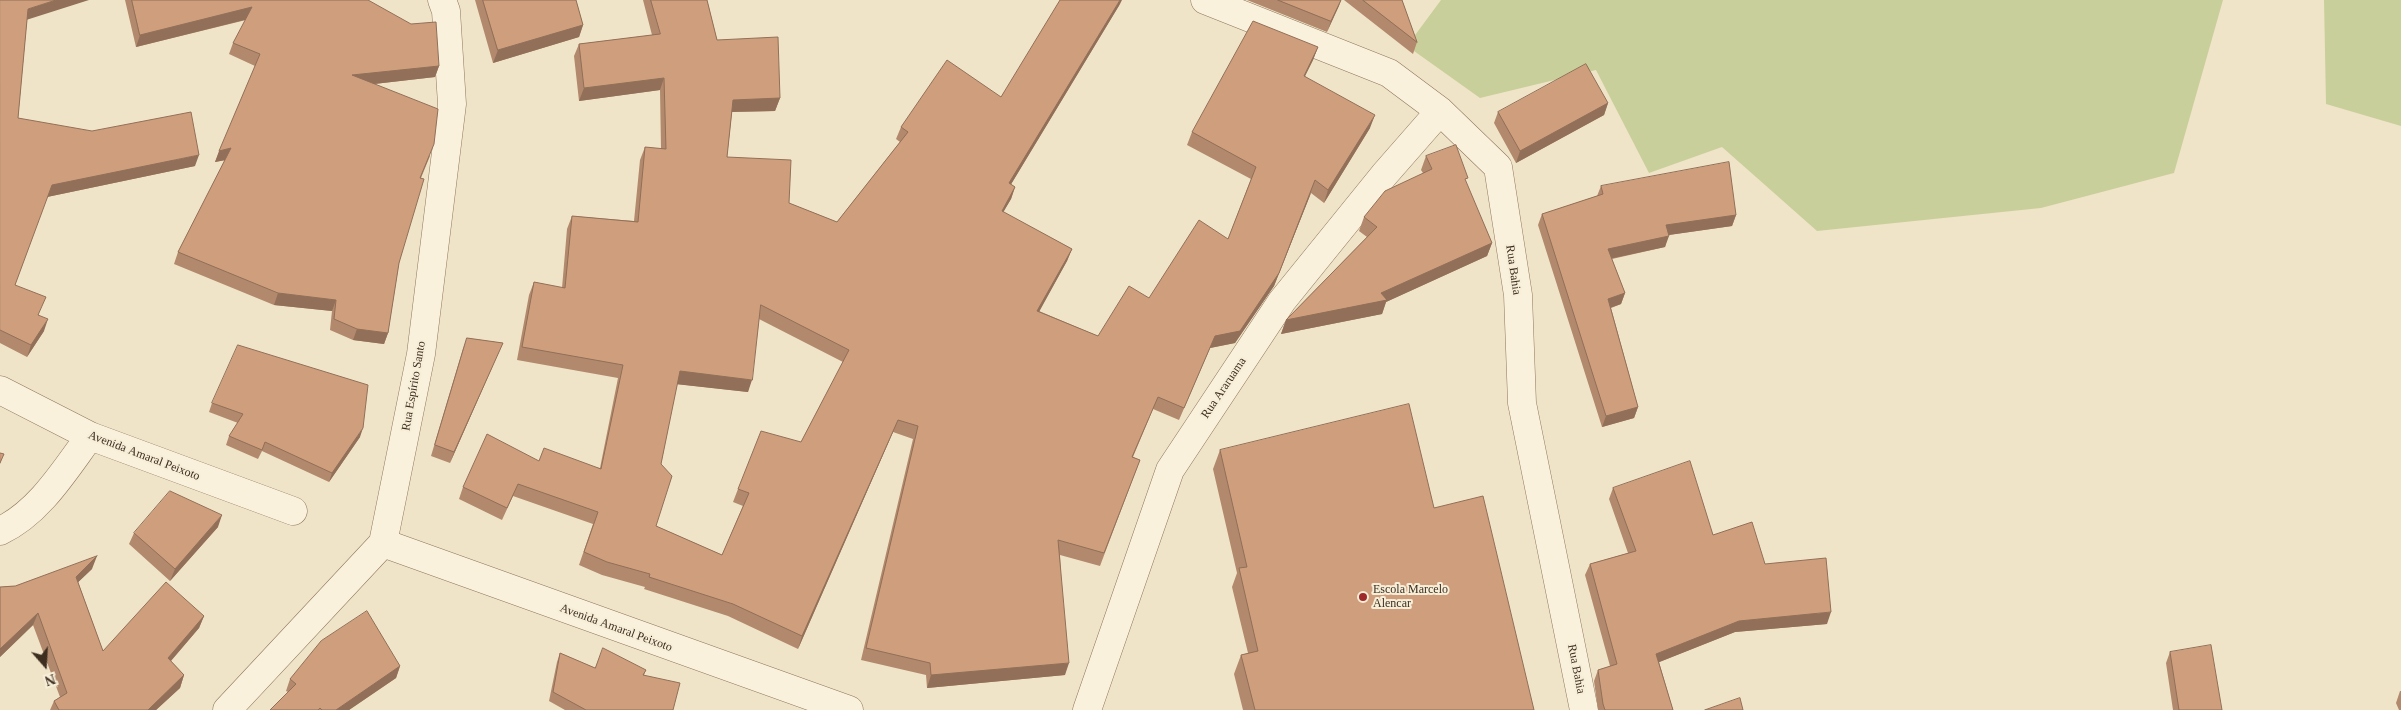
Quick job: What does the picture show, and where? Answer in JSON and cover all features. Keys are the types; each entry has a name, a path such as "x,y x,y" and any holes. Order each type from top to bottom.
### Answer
{"street":[{"name":"Rua Espírito Santo","path":"383,544 420,354 452,104 446,11 442,0"},
{"name":"Rua Bahia","path":"1205,0 1389,73 1440,111 1498,168 1518,295 1522,403 1584,710"},
{"name":"Rua Araruama","path":"1087,710 1170,470 1282,301 1384,175 1440,111"},
{"name":"Avenida Amaral Peixoto","path":"0,390 90,436 293,511"},
{"path":"0,531 11,526 52,488 90,436"},
{"path":"227,710 383,544"},
{"name":"Avenida Amaral Peixoto","path":"383,544 849,710"}],"green space":[{"path":"1441,0 2223,0 2174,173 2041,208 1817,231 1722,147 1649,173 1596,70 1480,98 1407,46"},
{"path":"2324,0 2401,0 2401,126 2326,104"}],"building":[{"path":"0,0 56,0 28,9 18,118 92,131 191,112 199,155 52,185 15,285 46,297 38,315 48,319 31,345 0,330"},
{"path":"132,0 368,0 411,24 436,22 439,66 352,75 438,109 434,144 420,178 424,179 399,263 388,333 357,329 334,319 336,300 278,293 178,252 231,148 219,151 260,54 233,43 252,7 140,35"},
{"path":"483,0 576,0 583,25 498,50"},
{"path":"651,0 707,0 717,40 778,37 780,98 733,100 727,157 791,160 789,203 837,222 908,132 901,127 947,60 1001,97 1060,0 1120,0 1009,183 1015,187 1002,211 1072,249 1037,311 1098,336 1129,286 1149,298 1199,220 1228,239 1256,167 1192,132 1253,21 1318,47 1304,76 1375,115 1328,190 1315,180 1279,273 1240,331 1215,336 1184,408 1158,397 1132,457 1140,460 1104,553 1058,540 1069,663 931,675 930,663 866,648 918,426 898,420 802,636 733,604 649,577 650,574 607,562 584,552 598,512 518,484 507,508 463,487 487,434 539,461 544,448 601,469 623,365 522,347 534,282 565,288 572,216 638,222 645,147 666,149 664,78 584,88 579,44 660,34","holes":["761,305 849,350 801,442 761,431 738,489 749,493 722,555 656,526 672,476 661,464 680,371 752,380"]},
{"path":"1278,0 1341,0 1331,21"},
{"path":"1363,0 1402,0 1417,42"},
{"path":"1586,64 1608,103 1520,151 1498,112"},
{"path":"1456,145 1468,178 1465,179 1492,243 1381,293 1387,300 1286,320 1377,227 1364,217 1385,191 1432,169 1426,156"},
{"path":"1729,162 1736,215 1666,225 1669,236 1608,249 1625,293 1608,299 1638,407 1606,416 1542,214 1603,194 1601,186"},
{"path":"467,338 503,343 454,452 435,445"},
{"path":"238,345 368,385 363,428 332,473 265,442 262,450 229,436 243,414 212,403"},
{"name":"Escola Marcelo Alencar","path":"1409,404 1434,508 1483,496 1534,710 1255,710 1241,655 1258,651 1239,568 1247,567 1220,450"},
{"path":"0,453 4,454 0,463"},
{"path":"1690,461 1713,535 1752,522 1765,564 1826,558 1831,612 1739,621 1656,654 1673,710 1605,710 1598,670 1617,664 1590,564 1636,551 1613,488"},
{"path":"170,491 222,515 175,569 134,533"},
{"path":"97,556 76,577 103,651 166,582 204,616 168,658 184,675 148,710 59,710 54,701 67,693 38,613 0,649 0,587 15,586"},
{"path":"367,611 400,666 336,710 322,710 320,708 318,710 270,710 296,684 290,679 321,641"},
{"path":"2211,645 2222,710 2179,710 2170,652"},
{"path":"603,648 646,670 643,675 680,683 673,710 586,710 553,692 560,653 595,668"},
{"path":"1740,698 1743,710 1705,710"}],"place":[{"name":"Escola Marcelo Alencar","path":"1363,597"}]}
